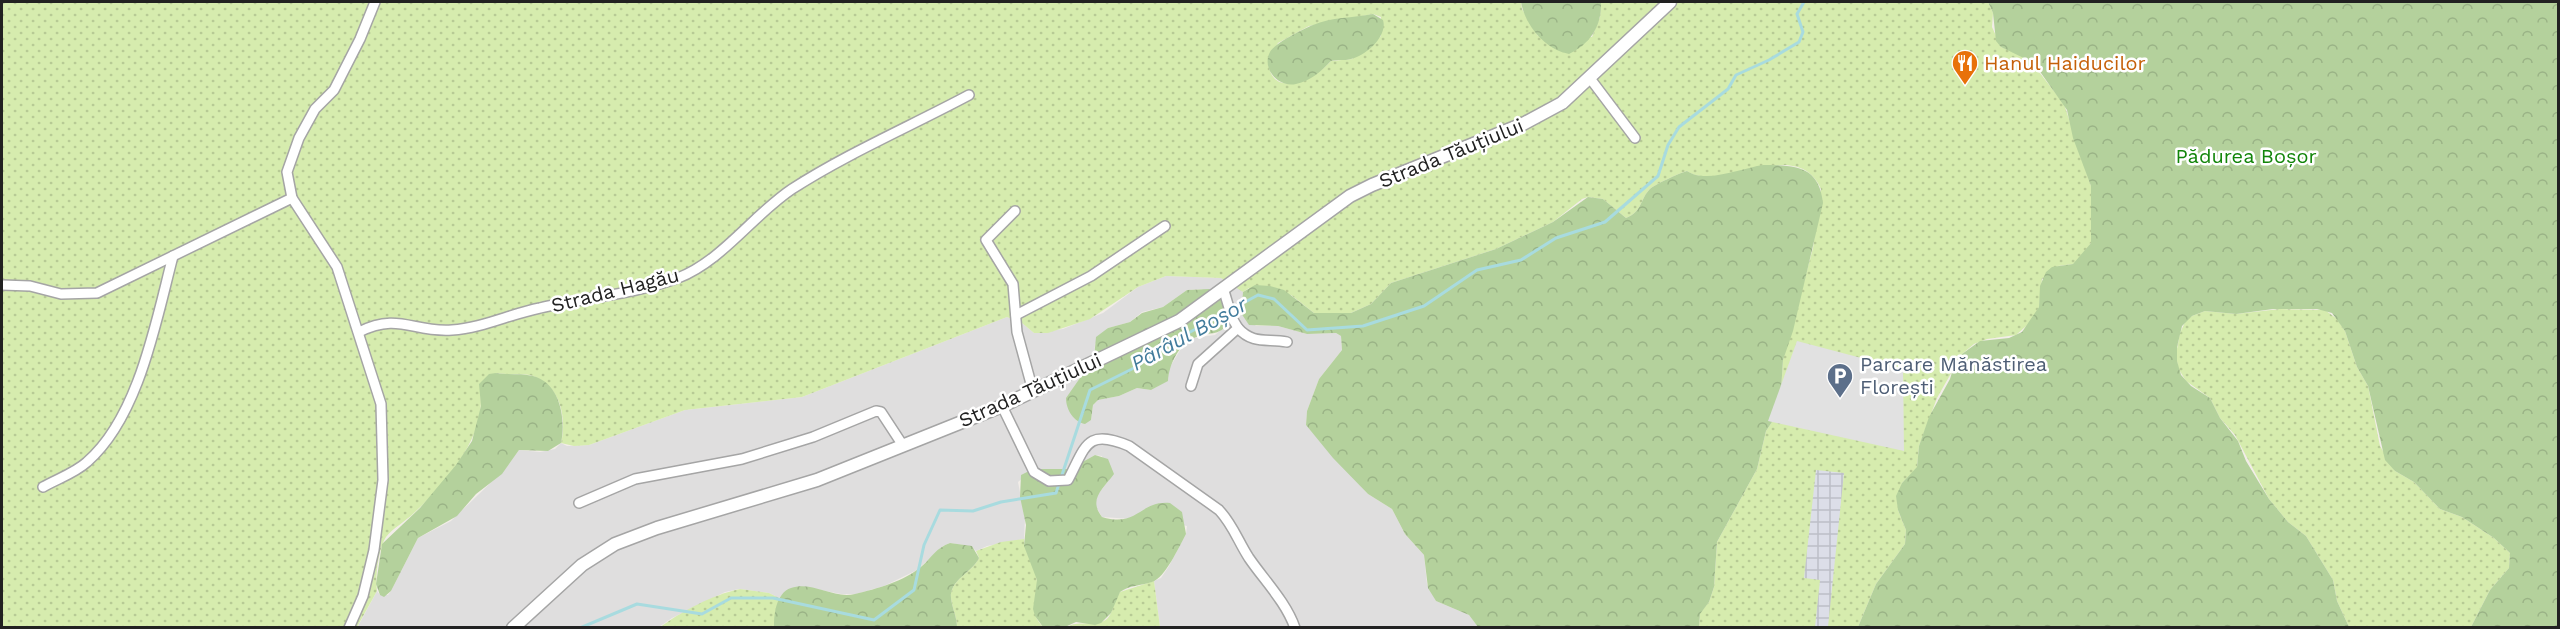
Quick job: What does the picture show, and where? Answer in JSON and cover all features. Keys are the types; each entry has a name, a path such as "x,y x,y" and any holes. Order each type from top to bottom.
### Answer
{"street":[{"path":"349,627 363,596 374,550 383,480 381,404 337,267 292,198 287,172 299,138 315,109 334,90 360,39 375,2"},
{"name":"Strada Tăuțiului","path":"513,627 582,565 615,544 657,528 817,480 902,444 1002,406 1179,321 1224,291 1350,196 1401,172 1523,124 1562,103 1670,2"},
{"path":"1589,77 1635,138"},
{"name":"Strada Hagău","path":"359,332 375,324 396,321 422,328 451,330 678,278 711,258 792,190 969,95"},
{"path":"2,285 30,286 61,294 97,293 292,198"},
{"path":"1015,211 986,240 1013,284 1017,332 1033,391"},
{"path":"1016,315 1091,276 1165,226"},
{"path":"43,487 86,464 113,434 135,391 172,256"},
{"path":"1224,291 1230,311 1238,328 1245,336 1262,342 1275,339 1287,342"},
{"path":"1191,386 1198,364 1238,328"},
{"path":"1002,406 1034,472 1049,481 1068,480 1084,445 1094,439 1114,439 1129,446 1219,510 1230,522 1246,554 1290,615 1294,627"},
{"path":"579,503 635,479 742,459 813,437 876,411 881,412 902,444"}],"shaded area":[{"path":"1166,276 1221,278 1235,284 1243,292 1241,313 1256,326 1278,326 1307,334 1336,333 1341,336 1342,350 1319,379 1307,411 1306,425 1368,494 1392,509 1405,534 1424,555 1427,584 1436,601 1469,615 1478,627 1160,627 1154,581 1161,578 1169,566 1186,534 1187,526 1137,515 1131,519 1102,517 1095,505 1096,497 1109,480 1102,456 1095,455 1070,469 1033,469 1018,482 1025,518 1024,539 987,546 976,551 971,546 950,543 943,546 917,570 884,586 856,594 841,594 805,587 785,592 779,598 769,593 739,589 725,592 672,618 659,627 357,628 377,591 380,595 388,595 391,591 418,538 451,521 506,468 519,450 540,452 555,449 561,443 567,446 589,445 685,410 802,397 1007,317 1022,323 1034,333 1063,329 1103,313 1138,287","holes":["1202,289 1231,321 1215,335 1193,338 1182,347 1170,367 1167,381 1151,390 1137,388 1119,396 1098,400 1093,405 1091,420 1067,398 1094,358 1095,344 1108,328 1130,322 1142,312 1163,307 1187,290"]},
{"name":"Parcare Mănăstirea Florești","path":"1797,341 1903,369 1904,451 1768,421"},
{"path":"1816,470 1844,473 1828,627 1815,627 1820,580 1804,578"}],"green space":[{"path":"2,2 1521,2 1522,9 1538,36 1592,37 1600,17 1601,2 1988,2 1993,13 1992,27 2001,47 2028,58 2064,104 2091,186 2091,243 2079,260 2073,264 2058,266 2042,279 2039,307 2033,320 2016,335 1987,339 1974,344 1962,354 1937,398 1919,446 1917,468 1902,483 1898,510 1906,530 1905,544 1876,584 1858,627 1699,627 1700,613 1709,602 1714,587 1717,542 1757,469 1766,431 1774,419 1781,391 1783,360 1813,248 1821,189 1810,173 1794,166 1776,165 1718,176 1701,176 1684,172 1651,188 1635,213 1626,218 1603,199 1588,197 1582,199 1553,222 1496,249 1391,283 1371,304 1351,313 1314,313 1291,295 1249,288 1243,292 1221,278 1166,276 1138,287 1090,319 1048,333 1034,333 1022,323 1007,317 802,397 685,410 589,445 574,446 561,443 562,414 556,395 550,387 533,376 496,373 480,392 481,408 477,425 461,458 438,489 383,542 376,579 377,591 357,627 2,627","holes":["1373,14 1381,17 1381,36 1352,59 1331,61 1314,75 1294,83 1276,80 1271,73 1268,60 1278,43 1309,26"]},
{"path":"1521,2 1601,2 1601,11 1597,26 1589,39 1569,54 1560,52 1544,42 1532,28"},
{"name":"Pădurea Boșor","path":"1988,2 2558,2 2558,627 2471,627 2490,590 2509,568 2510,553 2494,538 2462,517 2440,509 2414,482 2395,471 2385,460 2368,386 2357,367 2345,331 2332,313 2317,309 2273,309 2236,314 2205,311 2192,316 2182,326 2177,347 2177,361 2181,375 2191,386 2210,398 2220,418 2238,441 2246,461 2269,499 2288,522 2306,536 2333,580 2337,601 2349,627 1858,627 1876,584 1905,544 1906,530 1898,510 1896,496 1902,483 1917,467 1919,446 1929,417 1950,379 1954,366 1962,354 1980,341 2009,338 2022,332 2039,307 2040,286 2046,272 2052,267 2073,264 2091,243 2091,186 2073,138 2067,110 2034,63 2001,47 1996,41 1993,13"},
{"path":"1373,14 1383,20 1384,26 1379,39 1363,54 1348,60 1331,61 1311,78 1296,84 1278,80 1270,71 1268,58 1270,52 1296,33 1327,20"},
{"path":"1763,165 1795,167 1804,170 1817,181 1823,203 1793,331 1783,360 1781,391 1774,419 1766,431 1757,469 1717,542 1714,587 1709,602 1700,614 1699,627 1478,627 1469,615 1436,601 1428,588 1424,555 1405,534 1392,509 1368,494 1333,458 1306,425 1307,411 1319,379 1342,350 1341,336 1336,333 1307,334 1278,326 1249,325 1241,313 1243,292 1255,285 1270,286 1284,290 1314,313 1351,313 1371,304 1391,283 1496,249 1553,222 1588,197 1603,199 1626,218 1638,209 1651,188 1684,172 1714,176"},
{"path":"1209,289 1222,296 1231,321 1217,332 1194,338 1183,345 1172,362 1168,381 1151,390 1137,388 1119,396 1098,400 1093,405 1091,420 1085,424 1071,415 1066,398 1094,358 1096,337 1108,328 1130,322 1142,313 1163,307 1187,290"},
{"path":"2280,309 2325,310 2337,319 2345,331 2357,367 2368,386 2380,446 2395,471 2414,482 2440,509 2462,517 2494,538 2510,553 2509,568 2490,590 2471,627 2349,627 2337,601 2333,580 2306,536 2288,522 2269,499 2235,435 2220,418 2210,398 2186,381 2178,368 2176,354 2180,333 2186,320 2192,316 2205,311 2236,314"},
{"path":"489,374 533,376 550,386 562,414 561,443 548,451 519,450 502,474 476,494 457,516 418,538 391,591 384,597 380,595 376,584 382,544 420,508 456,465 472,441 481,406 479,384"},
{"path":"1095,455 1108,459 1114,474 1097,499 1096,505 1102,517 1124,519 1152,505 1170,503 1182,512 1186,534 1162,575 1152,582 1120,592 1111,613 1101,623 1095,625 1076,622 1065,627 1043,627 1033,609 1037,580 1024,546 1026,525 1020,497 1021,475 1033,469 1070,469"},
{"path":"1024,539 1025,548 1036,574 1035,614 1043,627 957,627 951,592 957,581 976,563 979,558 976,551 1001,542"},
{"path":"950,543 972,546 979,558 957,581 951,592 957,627 774,627 775,610 779,599 791,588 807,587 847,595 872,590 907,576"},
{"path":"1154,581 1160,627 1065,628 1076,624 1102,622 1109,616 1120,592"},
{"path":"740,589 769,593 779,598 774,627 659,628 698,604"}],"waterway":[{"name":"Pârâul Boșor","path":"580,628 637,604 702,614 731,598 773,598 874,620 914,590 924,545 940,510 973,511 1001,502 1056,493 1090,390 1134,368 1170,343 1258,295 1274,299 1307,330 1363,326 1424,306 1477,270 1521,260 1556,238 1605,222 1658,176 1668,145 1679,127 1728,89 1736,75 1769,60 1799,42 1803,32 1797,14 1804,2"}],"place":[{"name":"Hanul Haiducilor","path":"1965,86"},
{"name":"Parcare Mănăstirea Florești","path":"1840,399"}]}
